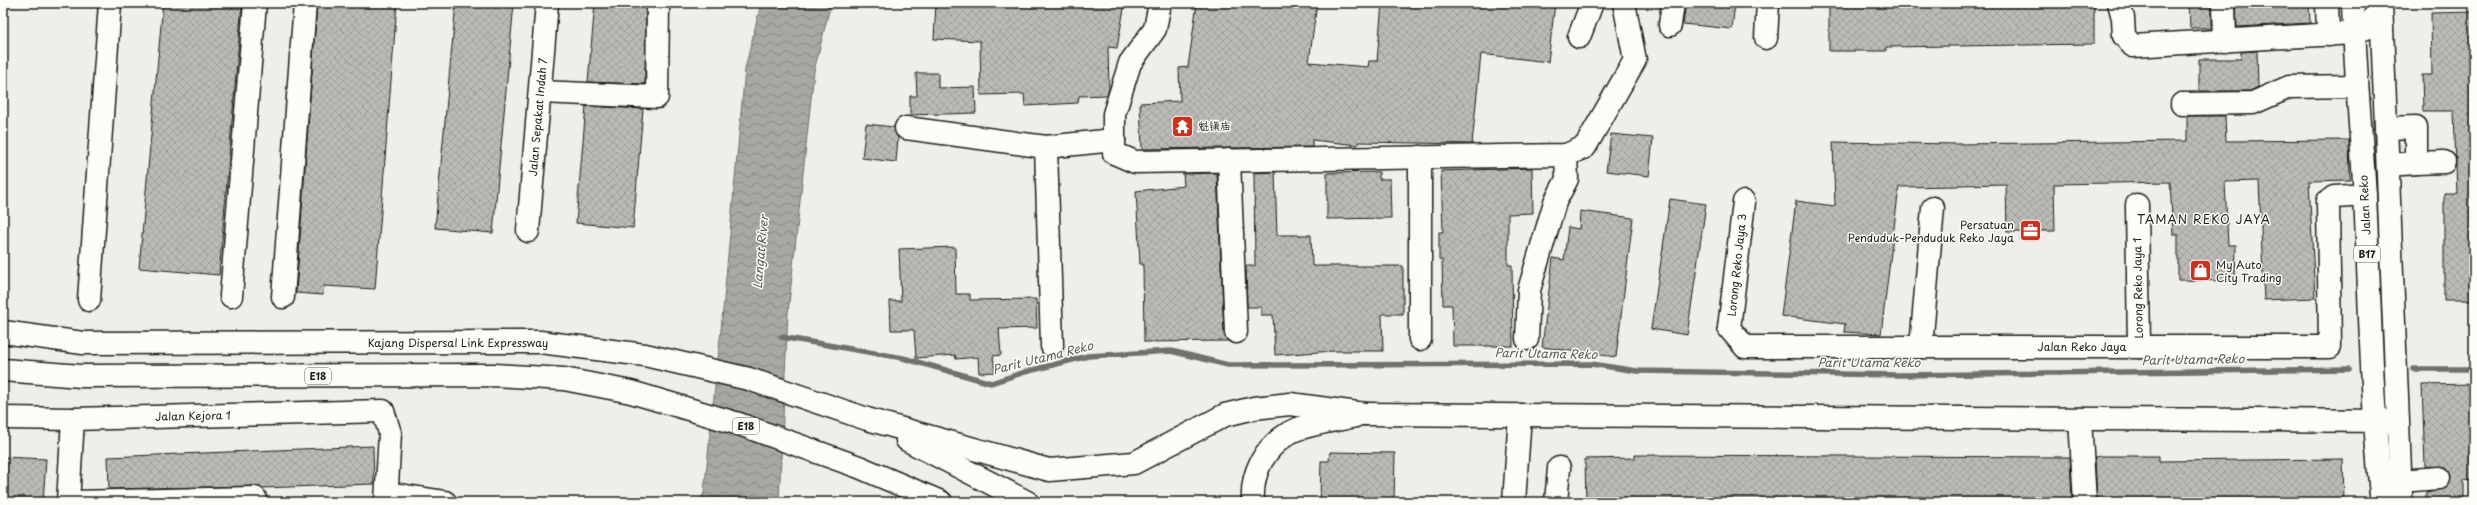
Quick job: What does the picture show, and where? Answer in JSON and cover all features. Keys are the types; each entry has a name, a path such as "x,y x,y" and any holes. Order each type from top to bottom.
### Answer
{"main road":[{"path":"89,300 110,3"},
{"path":"231,296 255,3"},
{"path":"283,297 305,3"},
{"name":"Jalan Sepakat Indah 7","path":"528,230 547,3"},
{"path":"540,92 657,97 658,3"},
{"path":"1160,3 1155,29 1130,63 1114,114 1114,153 1135,162 1566,155 1585,147 1635,60 1624,3"},
{"path":"1578,38 1592,3"},
{"path":"1670,25 1673,3"},
{"path":"1766,38 1768,3"},
{"path":"2119,3 2124,18 2124,36 2133,46 2354,33 2372,26 2380,3"},
{"path":"2224,3 2225,41"},
{"path":"2327,3 2328,35"},
{"name":"Jalan Reko","path":"2353,3 2356,86 2365,195 2373,421 2381,495 2385,502"},
{"name":"B17","path":"2380,3 2398,421 2400,496 2397,502"},
{"path":"2182,104 2253,103 2289,87 2356,86"},
{"path":"2386,128 2416,127 2416,163"},
{"path":"906,128 1046,147 1114,140"},
{"path":"1046,147 1052,346"},
{"path":"1527,339 1529,290 1554,202 1567,179 1566,155"},
{"path":"1420,157 1420,339"},
{"path":"1230,160 1236,332"},
{"path":"2388,165 2444,162"},
{"name":"Jalan Reko Jaya","path":"1745,347 2330,347 2328,201 2335,197 2365,195"},
{"name":"Lorong Reko Jaya 3","path":"1744,202 1729,328 1745,347"},
{"name":"Lorong Reko Jaya 1","path":"2137,205 2139,347"},
{"path":"1921,347 1933,208"},
{"name":"Kajang Dispersal Link Expressway","path":"3,332 83,343 540,342 645,355 749,379 867,420 1027,502"},
{"name":"E18","path":"3,370 81,376 496,375 564,379 631,392 739,424 859,467 920,496 941,502"},
{"path":"867,420 1049,470 1134,463 1225,415 1254,408 1290,404 1366,414 2398,421"},
{"name":"Jalan Kejora 1","path":"3,418 73,419 383,411 390,433 386,497"},
{"path":"1252,502 1256,469 1268,450 1290,432 1366,414"},
{"path":"1514,502 1520,415"},
{"path":"68,502 73,419"},
{"path":"2080,419 2085,502"},
{"path":"1556,502 1559,468"},
{"path":"2400,481 2439,478"},
{"path":"386,497 445,502"},
{"path":"74,502 255,498"}],"water":[{"name":"Langat River","path":"761,3 831,3 814,71 788,313 779,500 778,502 699,502 704,493 723,310 745,69"}],"building":[{"path":"163,3 242,3 219,275 139,268"},
{"path":"317,3 397,3 375,289 324,286 323,295 296,293"},
{"path":"456,3 514,3 493,233 435,228"},
{"path":"595,3 646,3 645,84 588,82"},
{"path":"936,3 1125,3 1117,48 1108,47 1109,89 1107,95 1079,96 1078,103 1025,106 1024,94 981,95 980,41 934,39"},
{"path":"1197,3 1229,3 1260,7 1260,4 1287,7 1288,3 1317,3 1309,62 1368,67 1369,61 1377,61 1382,3 1432,7 1432,3 1555,3 1548,62 1481,54 1472,144 1358,142 1358,145 1312,140 1312,147 1142,149 1140,103 1180,101 1179,68 1188,67"},
{"path":"1686,3 1735,3 1732,29 1683,24"},
{"path":"1829,3 2094,3 2094,44 1886,47 1886,51 1829,51"},
{"path":"2189,3 2212,3 2212,28 2190,28"},
{"path":"2236,3 2309,3 2310,23 2237,27"},
{"path":"2474,12 2474,300 2444,300 2444,194 2457,194 2454,111 2423,111 2422,75 2432,75 2431,13"},
{"path":"2257,51 2258,87 2250,91 2199,91 2199,59 2241,59 2241,52"},
{"path":"916,73 938,73 938,88 975,87 976,113 910,115 910,96 917,96"},
{"path":"586,106 643,109 633,228 576,223"},
{"path":"2187,116 2225,116 2226,141 2349,140 2350,180 2309,181 2315,298 2264,300 2259,181 2225,182 2228,245 2236,245 2235,281 2178,280 2178,234 2173,234 2170,182 2054,184 2055,231 2037,231 2037,240 2021,240 2021,232 2007,232 2006,184 1958,185 1899,187 1881,334 1844,332 1845,324 1781,316 1796,201 1835,206 1833,142 1958,144 2187,141"},
{"path":"866,124 894,127 898,138 896,162 862,158"},
{"path":"1611,134 1653,138 1649,176 1606,171"},
{"path":"1532,168 1533,213 1508,214 1508,265 1512,265 1513,346 1453,346 1452,305 1443,305 1442,260 1439,260 1439,232 1443,232 1441,171"},
{"path":"1275,172 1277,235 1311,235 1312,266 1403,266 1403,314 1382,314 1383,351 1334,351 1275,355 1273,315 1261,315 1261,307 1247,307 1246,266 1255,266 1254,173"},
{"path":"1379,172 1379,179 1390,179 1391,218 1327,219 1327,173"},
{"path":"1217,173 1224,333 1228,341 1144,342 1143,264 1140,264 1136,191 1184,186 1183,174"},
{"path":"1670,199 1706,204 1687,335 1651,329"},
{"path":"1580,211 1633,218 1616,357 1542,347 1553,258 1564,260 1568,227 1579,229"},
{"path":"955,247 956,294 970,294 970,300 1036,299 1037,328 999,329 1001,355 993,356 995,372 979,373 978,357 956,359 955,355 916,358 914,330 891,330 890,301 901,301 899,249"},
{"path":"2474,384 2474,479 2464,480 2464,502 2426,502 2426,492 2446,488 2451,477 2449,471 2444,467 2425,466 2422,385"},
{"path":"373,446 374,484 262,488 255,486 109,489 108,457"},
{"path":"1330,452 1395,453 1394,502 1320,502 1321,461 1329,461"},
{"path":"1635,455 2070,457 2072,502 1586,502 1585,459 1635,458"},
{"path":"2159,456 2159,461 2343,459 2344,502 2097,502 2095,457"},
{"path":"3,457 46,459 43,502 3,502"}],"waterway":[{"name":"Parit Utama Reko","path":"781,337 903,358 991,383 1025,372 1088,356 1171,351 1228,365 1591,364 1637,371 1900,375 2349,369"},
{"name":"Parit Utama Reko","path":"2414,369 2474,369"}],"place":[{"name":"魁镇庙","path":"1182,126"},
{"name":"Persatuan Penduduk-Penduduk Reko Jaya","path":"2030,231"},
{"name":"My Auto City Trading","path":"2201,271"}],"district":[{"name":"TAMAN REKO JAYA","path":"2204,220"}]}
